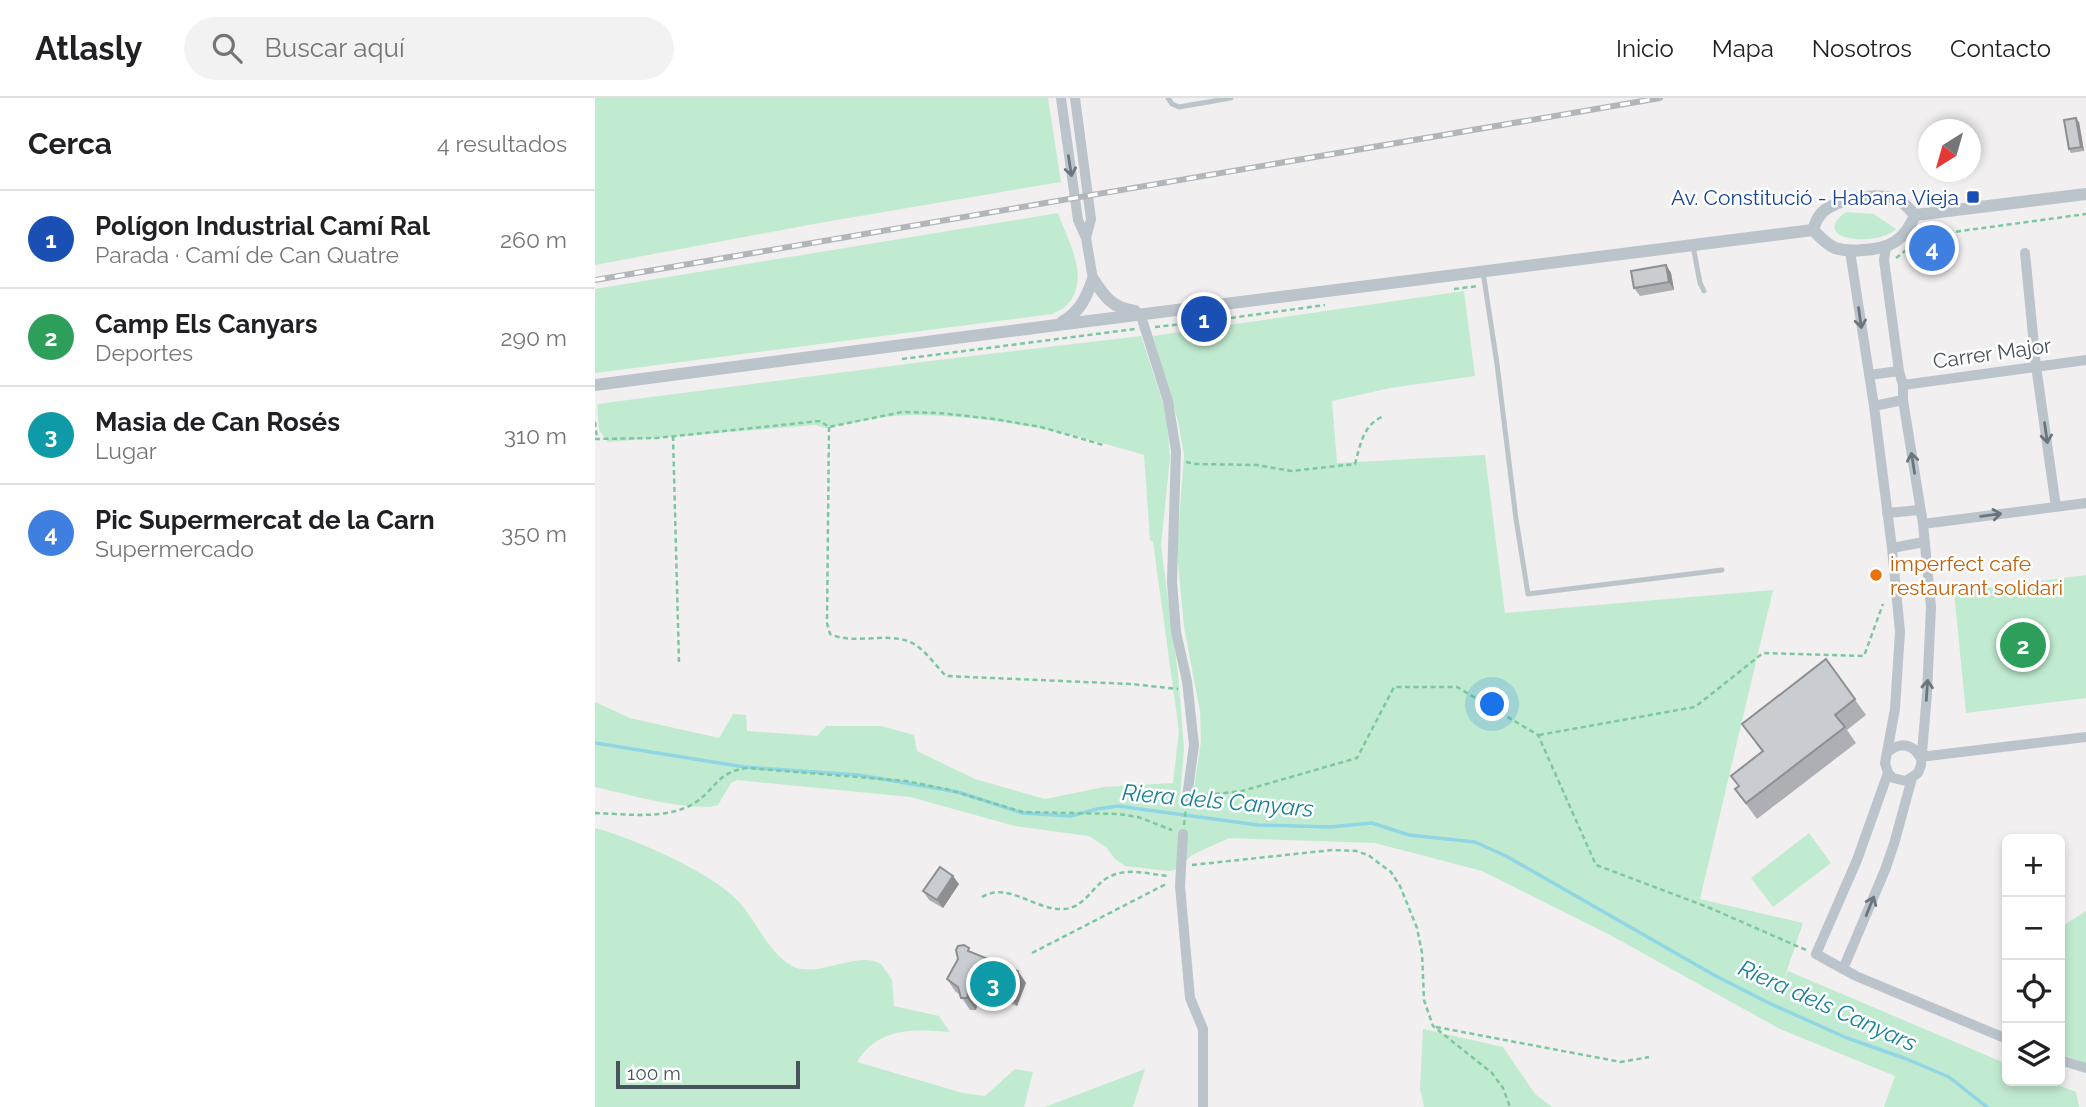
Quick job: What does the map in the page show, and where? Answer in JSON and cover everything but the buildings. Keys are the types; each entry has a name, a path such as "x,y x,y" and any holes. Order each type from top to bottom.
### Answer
{"street":[{"path":"1061,98 1078,219 1087,238 1093,279 1105,297 1121,309 1146,319"},
{"path":"1075,98 1091,219 1087,238"},
{"path":"1915,215 2086,194"},
{"path":"1813,230 1816,220 1826,208 1856,198 1882,196 1902,202 1915,215"},
{"path":"1885,254 1910,227 1915,215"},
{"path":"595,385 1057,325 1146,319 1484,279 1813,230"},
{"path":"1813,230 1826,243 1838,249 1885,254"},
{"path":"1850,251 1874,406 1900,632 1895,709 1885,763 1888,773 1857,860 1816,954 1843,969 2002,1037"},
{"path":"2025,253 2036,366 2056,506"},
{"path":"1885,254 1903,400 1923,524 1931,607 1921,765 1912,778 1899,780 1888,773"},
{"path":"1057,325 1074,315 1085,300 1093,279"},
{"path":"1146,319 1168,401 1176,451 1171,582 1194,745 1187,797"},
{"name":"Carrer Major","path":"1903,385 2086,360"},
{"path":"1869,375 1899,370"},
{"path":"1874,406 1903,400"},
{"path":"1923,524 2086,503"},
{"path":"1887,513 1920,510"},
{"path":"1892,548 1924,542"},
{"path":"1920,757 2086,737"},
{"path":"1888,752 1894,747 1910,746 1920,757"},
{"path":"1843,969 1885,870 1912,778"},
{"path":"1183,834 1181,871 1190,998 1203,1029 1203,1107"},
{"path":"2065,1062 2086,1068"}],"lane":[{"path":"1168,98 1172,104 1179,107 1231,98"},
{"path":"1693,246 1704,291"},
{"path":"1484,279 1528,594 1722,570"}],"path":[{"path":"1885,254 1897,258 1924,236 2086,214"},
{"path":"1444,290 1484,279"},
{"path":"901,359 1146,319 1201,323 1324,305"},
{"path":"595,422 596,439 673,436 820,421 829,427 902,412 940,413 1041,427 1103,445"},
{"path":"1176,459 1195,464 1257,465 1290,471 1355,464 1363,436 1373,421 1382,417"},
{"path":"829,427 827,623 830,634 841,639 900,639 915,645 946,676 1131,684 1188,690"},
{"path":"673,436 678,663"},
{"path":"1538,735 1695,707 1763,653 1864,656 1883,604"},
{"path":"595,813 667,813 681,809 696,803 723,776 733,770 747,768 907,781 946,789 1023,812 1118,814 1138,817 1183,834 1187,797 1242,791 1357,758 1394,687 1457,687 1538,735 1596,865 1710,908 1816,954"},
{"path":"982,897 991,892 1005,892 1048,908 1065,909 1086,899 1107,879 1129,871 1181,871 1332,850 1356,851 1368,855 1391,872 1400,886 1417,928 1422,953 1424,1000 1433,1026 1492,1073 1503,1088 1510,1107"},
{"path":"1032,953 1181,871"},
{"path":"1433,1026 1621,1062 1649,1057"}],"green space":[{"path":"595,98 1048,98 1061,182 595,265"},
{"path":"1846,212 1874,214 1896,229 1875,238 1850,238 1840,235 1835,229 1836,222"},
{"path":"1058,213 1076,260 1078,273 1074,296 1066,306 1052,314 595,373 595,289"},
{"path":"1464,291 1475,376 1390,388 1332,401 1337,463 1485,455 1505,613 1773,590 1700,899 1803,923 1784,979 1788,971 2002,1062 2002,1086 2061,1086 2076,1092 2079,1107 1884,1107 1895,1076 1780,1029 1610,935 1482,871 1375,843 1229,838 1192,855 1175,870 1169,871 1125,866 1115,859 1107,848 1089,836 1015,826 910,797 737,780 731,783 718,805 707,807 658,801 595,787 595,702 630,718 719,738 733,714 746,715 747,731 817,736 826,726 881,726 914,735 917,751 975,779 1045,799 1104,787 1173,783 1179,731 1153,542 1150,540 1144,455 1029,426 969,418 910,415 824,428 816,425 608,442 599,430 597,404 1141,336 1166,412 1170,457 1161,546 1178,674 1184,748 1180,799 1192,801 1201,741 1200,711 1184,627 1177,552 1184,455 1178,421 1153,336"},
{"path":"2086,575 2086,698 1966,713 1954,592"},
{"path":"595,828 671,857 725,889 744,908 768,944 792,966 809,970 857,960 881,964 892,980 894,1006 939,1016 950,1032 923,1030 886,1036 875,1042 857,1062 963,1093 985,1096 1015,1069 1033,1072 1024,1107 595,1107"},
{"path":"1809,833 1831,863 1773,907 1751,878"},
{"path":"2086,911 2086,1063 2065,1056 2065,925"},
{"path":"1423,1029 1503,1047 1535,1094 1552,1107 1424,1107 1420,1089"},
{"path":"1145,1069 1133,1107 1045,1107"}],"waterway":[{"name":"Riera dels Canyars","path":"595,743 744,767 859,775 958,792 1022,813 1071,816 1118,806 1258,825 1330,827 1372,823 1409,835 1475,842 1506,856 1714,975 1771,1004 1847,1038 1949,1077 1987,1107"}],"railway":[{"path":"595,280 1660,98"}],"place":[{"name":"Av. Constitució - Habana Vieja","path":"1973,197"},
{"name":"Pic Supermercat de la Carn","path":"1932,248"},
{"name":"Polígon Industrial Camí Ral","path":"1204,319"},
{"name":"imperfect cafe restaurant solidari","path":"1876,575"},
{"name":"Camp Els Canyars","path":"2023,645"},
{"name":"Masia de Can Rosés","path":"993,984"}]}
